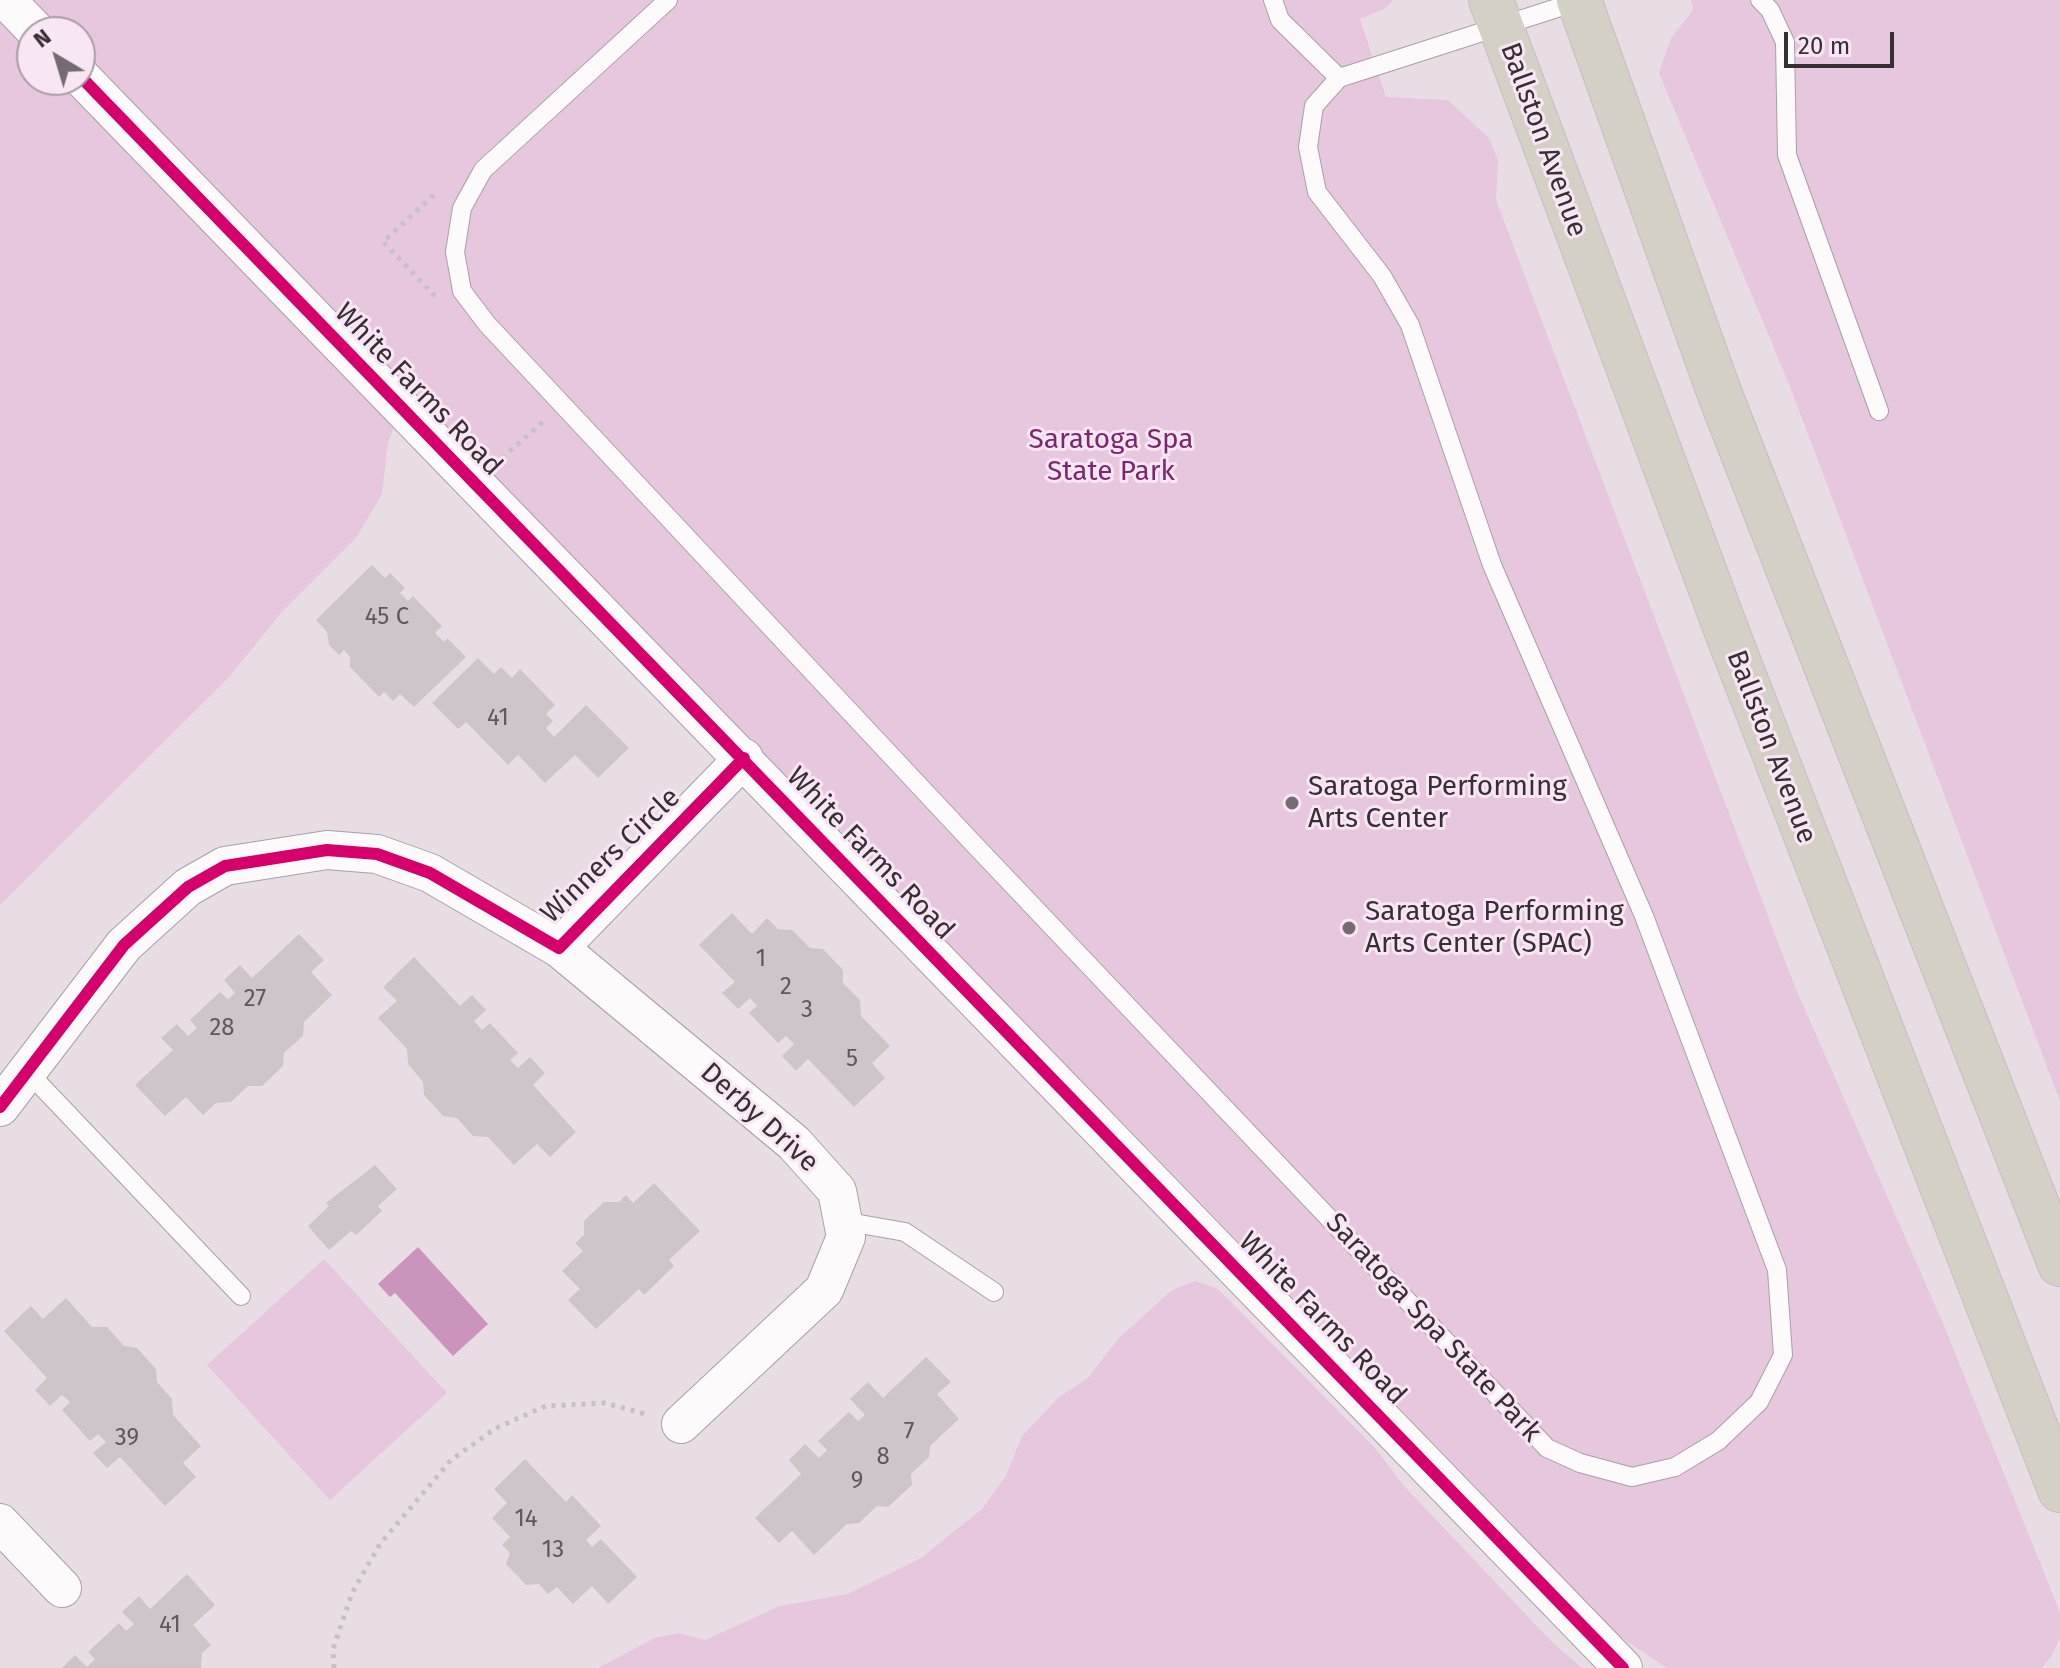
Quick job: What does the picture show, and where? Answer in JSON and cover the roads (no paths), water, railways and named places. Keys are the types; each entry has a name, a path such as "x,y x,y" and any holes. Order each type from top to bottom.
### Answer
{"highway":[{"path":"1580,0 1719,392 2060,1264"},
{"name":"Ballston Avenue","path":"1496,14 1733,647 2060,1490"}],"street":[{"path":"6,0 22,16"},
{"name":"White Farms Road","path":"96,92 1623,1668"},
{"name":"Winners Circle","path":"0,1107 124,945 188,887 225,866 327,850 377,854 430,873 559,948 744,758"},
{"name":"Derby Drive","path":"559,948 794,1143 837,1191 846,1237 824,1290 681,1424"},
{"path":"0,1523 62,1588"}],"lane":[{"name":"Saratoga Spa State Park","path":"668,0 483,170 462,208 455,252 462,291 496,334 970,840 1547,1448 1580,1463 1632,1477 1675,1467 1718,1441 1759,1402 1783,1355 1777,1270 1644,916 1492,565 1410,325 1382,276 1317,192 1308,147 1314,106 1339,78"},
{"path":"1273,0 1280,20 1339,78 1496,14 1580,0"},
{"path":"1760,0 1770,10 1785,42 1787,155 1879,411"},
{"path":"26,1070 241,1296"},
{"path":"843,1221 905,1232 994,1292"}],"place":[{"name":"Saratoga Performing Arts Center","path":"1292,803"},
{"name":"Saratoga Performing Arts Center (SPAC)","path":"1349,928"}]}
